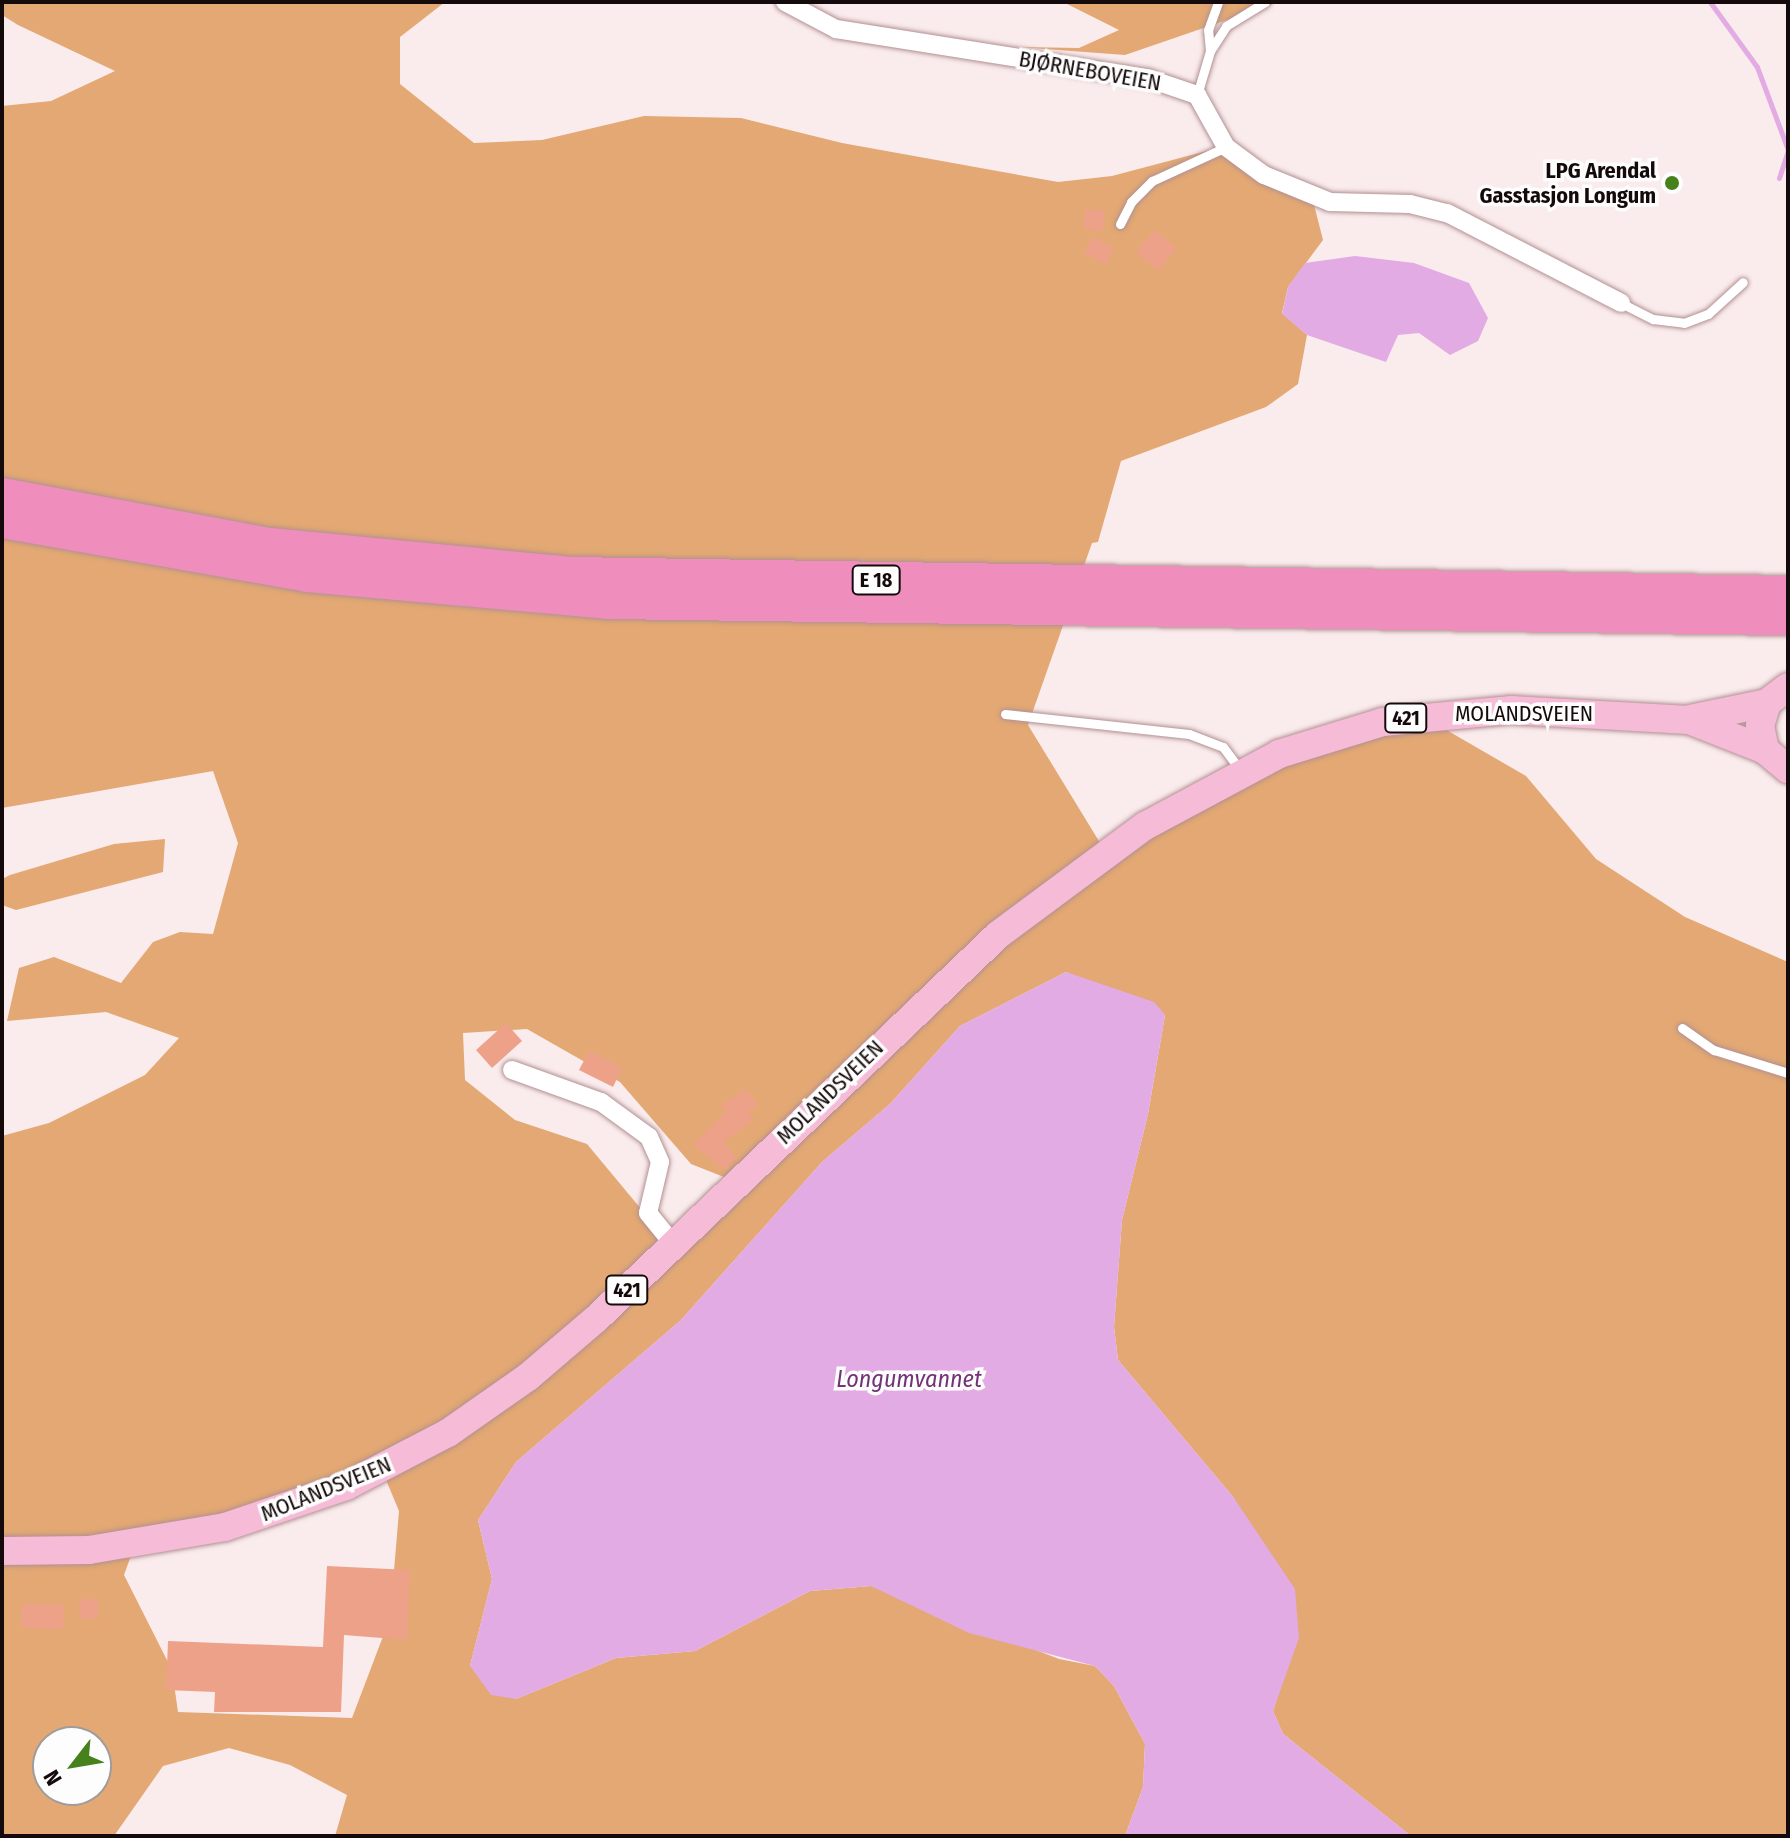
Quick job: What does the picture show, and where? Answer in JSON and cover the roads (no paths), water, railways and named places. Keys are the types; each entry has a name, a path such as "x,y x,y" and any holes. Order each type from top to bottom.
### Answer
{"highway":[{"name":"E 18","path":"2,494 270,544 582,574 1773,605"},
{"name":"E 18","path":"2,522 307,576 608,603 1773,605"}],"main road":[{"name":"MOLANDSVEIEN","path":"1689,720 1782,689"},
{"name":"421","path":"1782,689 1760,726 1765,750 1788,769"},
{"name":"MOLANDSVEIEN","path":"2,1551 89,1550 192,1535 346,1486 412,1453 498,1400 596,1319 998,935 1145,826 1241,771 1341,732 1422,716 1511,710 1689,720 1765,750"}],"street":[{"name":"BJØRNEBOVEIEN","path":"785,2 836,29 1150,79 1197,95"},
{"path":"1197,95 1226,147 1264,175 1330,202 1410,204 1447,213 1621,303"},
{"path":"512,1070 601,1102 649,1137 660,1162 648,1213 674,1245"}],"lane":[{"path":"1210,51 1208,30 1218,2"},
{"path":"1197,95 1210,51 1226,26 1265,2"},
{"path":"1120,224 1131,202 1152,181 1226,147"},
{"path":"1621,303 1653,319 1684,323 1708,314 1743,282"},
{"path":"1005,714 1189,734 1223,747 1241,771"},
{"path":"1682,1028 1714,1050 1788,1073"}],"water":[{"path":"1355,256 1414,263 1469,283 1488,318 1478,341 1450,355 1419,333 1398,335 1386,362 1307,335 1282,314 1288,287 1305,263"},
{"name":"Longumvannet","path":"1066,972 1154,1002 1165,1015 1148,1114 1122,1220 1114,1327 1118,1360 1234,1498 1295,1589 1299,1638 1273,1711 1283,1734 1411,1836 1125,1836 1143,1787 1145,1744 1114,1686 1095,1666 969,1633 871,1586 810,1591 695,1651 616,1658 516,1699 491,1695 470,1666 492,1579 478,1520 516,1462 681,1320 822,1162 890,1104 960,1026"}],"waterway":[{"path":"1710,2 1757,67 1788,150"},
{"path":"1779,178 1788,151"}],"place":[{"name":"LPG Arendal Gasstasjon Longum","path":"1672,183"}]}
